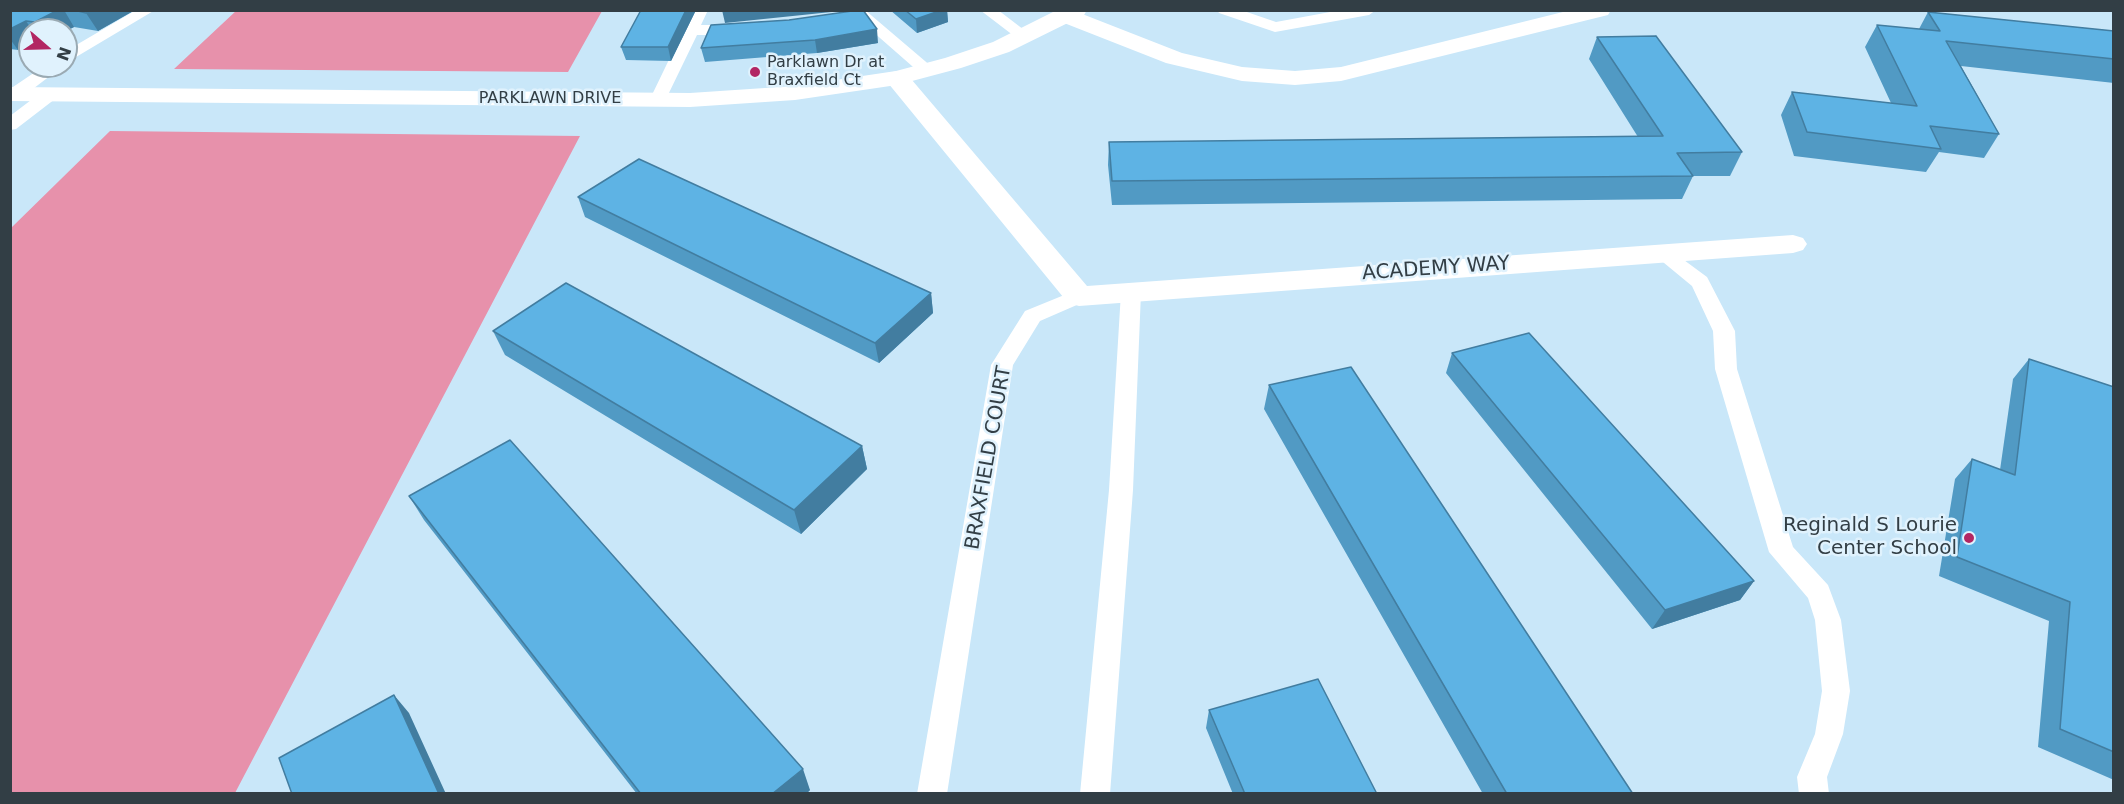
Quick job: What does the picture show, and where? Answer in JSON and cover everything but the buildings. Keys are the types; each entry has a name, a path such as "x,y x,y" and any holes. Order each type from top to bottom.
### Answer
{"street":[{"path":"1071,13 1174,58 1242,74 1295,78 1341,74 1600,10"},
{"name":"PARKLAWN DRIVE","path":"13,94 658,99 795,93 897,78 926,70 1001,47 1071,13"},
{"path":"897,78 1079,296"},
{"name":"ACADEMY WAY","path":"1079,296 1793,244"}],"lane":[{"path":"78,51 148,10"},
{"path":"658,99 701,10"},
{"path":"987,10 1024,36"},
{"path":"1224,10 1275,27 1369,10"},
{"path":"1302,10 1323,18"},
{"path":"839,19 858,13 926,70"},
{"path":"692,30 750,30"},
{"path":"13,94 37,78"},
{"path":"10,125 50,94"},
{"path":"1662,253 1700,282 1725,332 1726,369 1782,552 1819,592 1828,620 1836,691 1829,734 1812,777 1814,794"},
{"path":"1095,794 1122,490 1131,292"},
{"name":"BRAXFIELD COURT","path":"932,794 1002,365 1032,316 1079,296"}],"shaded area":[{"path":"237,10 602,11 568,72 174,69"},
{"path":"110,131 580,136 235,793 11,793 11,228"}],"place":[{"name":"Parklawn Dr at Braxfield Ct","path":"755,72"},
{"name":"Reginald S Lourie Center School","path":"1969,538"}]}
